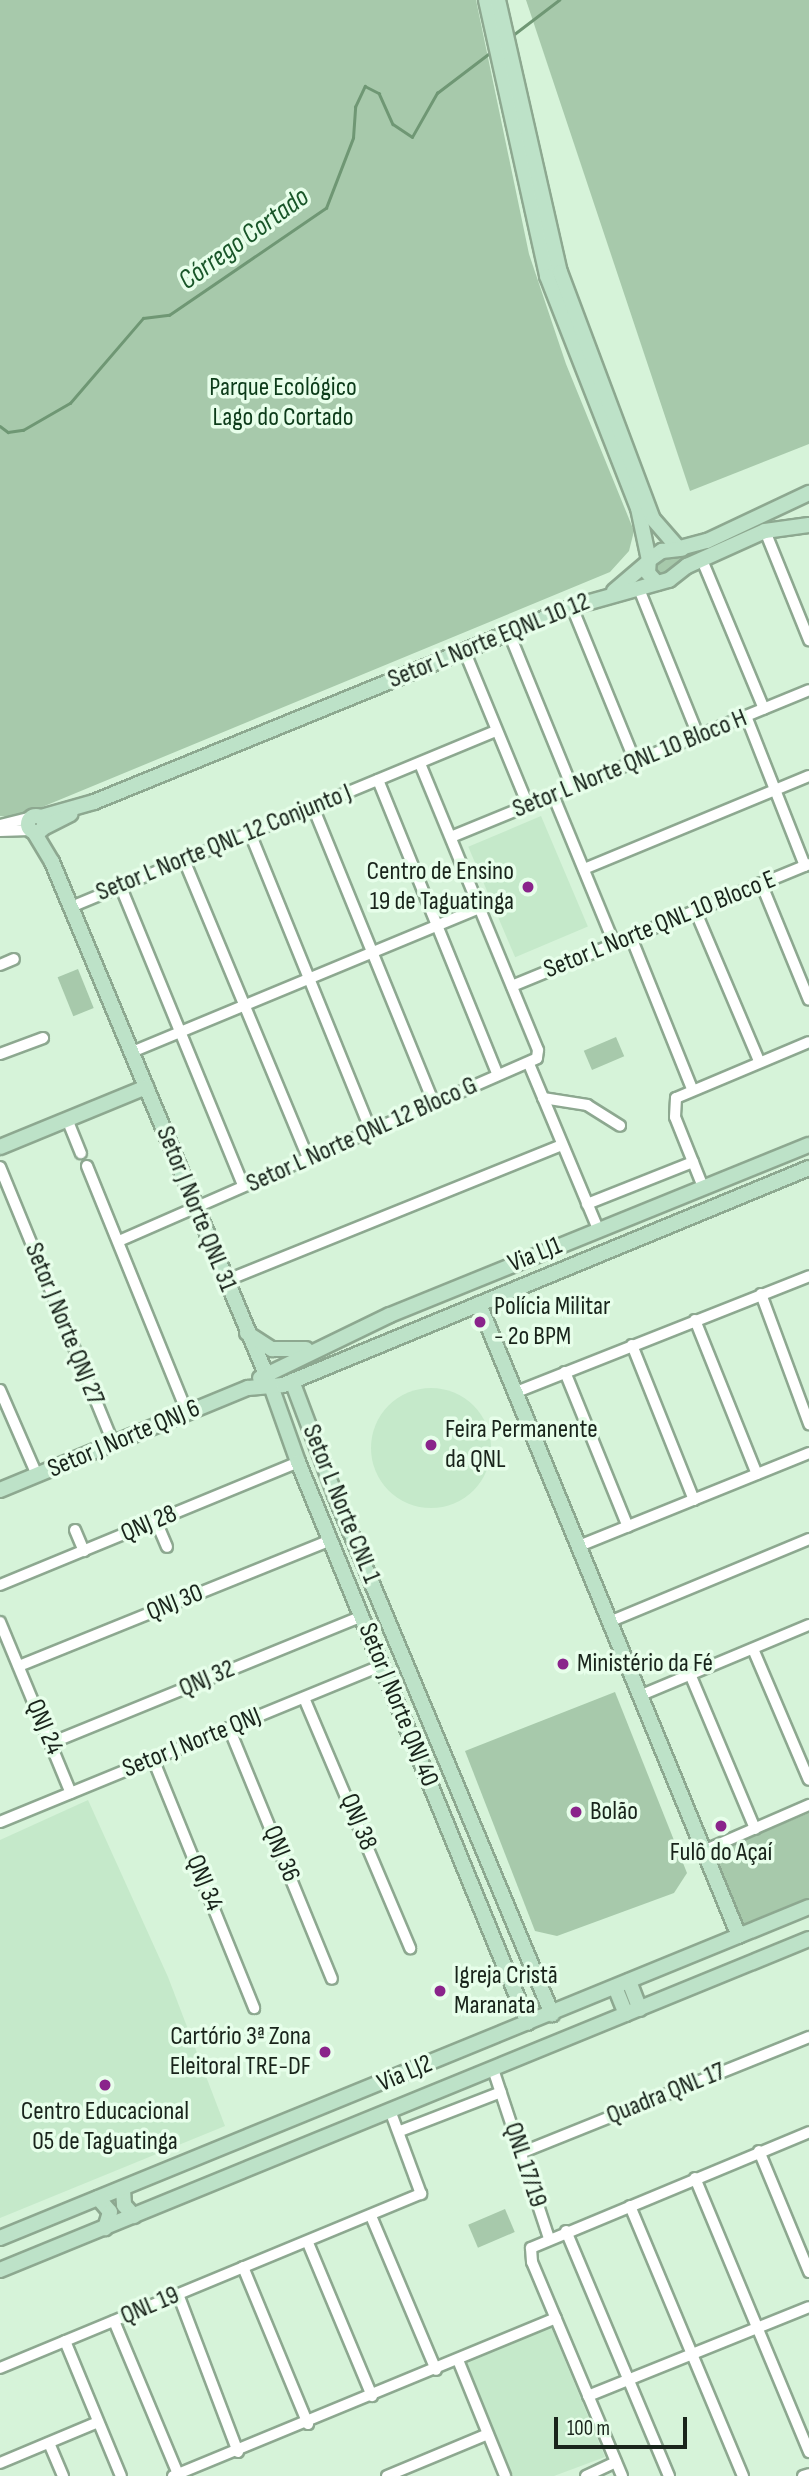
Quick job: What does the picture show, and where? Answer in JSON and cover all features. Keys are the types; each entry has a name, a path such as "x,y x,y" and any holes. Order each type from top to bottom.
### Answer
{"main road":[{"path":"486,0 499,31"},
{"path":"498,0 499,31 547,276 638,508 648,573 657,583"},
{"path":"504,58 546,220 585,348 653,519 679,547 687,566"},
{"path":"609,594 648,562 809,493"},
{"path":"795,501 794,514 805,524"},
{"path":"609,594 639,589 676,577 687,566 765,531 805,524"},
{"name":"Setor L Norte EQNL 10 12","path":"36,826 464,650 609,594"},
{"name":"Setor J Norte QNL 31","path":"36,826 268,1380"},
{"path":"0,1147 146,1087"},
{"name":"Via LJ1","path":"268,1380 318,1347 390,1315 809,1145"},
{"path":"770,1161 764,1176 771,1184"},
{"name":"Via LJ1","path":"268,1380 292,1381 809,1168"},
{"path":"741,1173 749,1184 746,1194"},
{"path":"562,1244 571,1250 569,1267"},
{"path":"480,1304 514,1393 739,1936"},
{"path":"390,1315 390,1333 398,1338"},
{"path":"246,1332 282,1351 318,1347"},
{"name":"Setor J Norte QNJ 6","path":"0,1490 268,1380"},
{"name":"Setor J Norte QNJ 40","path":"268,1380 296,1457 381,1658 528,2023"},
{"name":"Setor L Norte CNL 1","path":"292,1381 314,1442 552,2014"},
{"path":"296,1457 300,1443 314,1442"},
{"path":"365,1622 382,1632 391,1622"},
{"path":"381,1658 387,1642 398,1641"},
{"path":"481,1910 504,1902"},
{"name":"Via LJ2","path":"0,2238 123,2190 809,1907"},
{"name":"Via LJ2","path":"0,2270 809,1939"},
{"path":"505,1966 518,1967 528,1959"},
{"path":"622,1984 633,2012"},
{"path":"123,2190 124,2204 134,2216"},
{"path":"99,2198 110,2212 105,2228"}],"street":[{"path":"765,531 809,640"},
{"path":"702,560 764,709"},
{"path":"639,589 698,735"},
{"path":"572,607 635,761"},
{"path":"509,633 572,787"},
{"path":"464,650 528,806"},
{"name":"Setor L Norte QNL 10 Bloco H","path":"451,837 809,690"},
{"path":"746,716 807,865"},
{"name":"Setor L Norte QNL 12 Conjunto J","path":"71,907 496,731"},
{"path":"419,763 538,1050 532,1062 543,1098 598,1229"},
{"path":"584,869 809,776"},
{"name":"Setor L Norte QNL 12 Conjunto J","path":"377,780 498,1075"},
{"path":"553,795 614,943"},
{"path":"313,807 434,1103"},
{"path":"0,825 36,826"},
{"path":"0,831 36,826"},
{"path":"250,833 370,1129"},
{"path":"184,860 307,1156"},
{"name":"Setor L Norte QNL 10 Bloco E","path":"512,986 807,865"},
{"path":"761,883 809,1000"},
{"path":"120,885 243,1185"},
{"path":"132,1052 480,908"},
{"path":"695,911 760,1061"},
{"path":"631,937 692,1089"},
{"path":"0,965 14,959"},
{"path":"0,1054 43,1038"},
{"path":"703,1187 675,1117 676,1098 809,1042"},
{"name":"Setor L Norte QNL 12 Bloco G","path":"119,1241 196,1210 307,1156 532,1062"},
{"path":"543,1098 587,1105 620,1126"},
{"path":"67,1119 81,1153"},
{"path":"225,1281 562,1145"},
{"path":"587,1205 692,1162"},
{"path":"87,1166 187,1412"},
{"name":"Setor J Norte QNJ 27","path":"0,1167 113,1443"},
{"path":"514,1393 809,1276"},
{"path":"761,1294 809,1424"},
{"path":"695,1320 757,1474"},
{"path":"632,1345 694,1500"},
{"path":"565,1372 628,1527"},
{"path":"0,1390 37,1475"},
{"path":"579,1546 809,1452"},
{"name":"QNJ 28","path":"0,1585 156,1521 296,1457"},
{"path":"156,1521 167,1548"},
{"path":"75,1530 84,1551"},
{"path":"609,1622 809,1539"},
{"name":"QNJ 30","path":"19,1666 331,1540"},
{"name":"QNJ 24","path":"0,1622 71,1793"},
{"name":"QNJ 32","path":"51,1743 365,1622"},
{"path":"639,1696 809,1625"},
{"path":"753,1648 809,1780"},
{"name":"Setor J Norte QNJ","path":"0,1822 304,1698 381,1658"},
{"path":"690,1674 755,1829"},
{"name":"QNJ 38","path":"304,1698 410,1948"},
{"name":"QNJ 36","path":"229,1728 332,1979"},
{"name":"QNJ 34","path":"153,1759 254,2008"},
{"path":"703,1851 809,1805"},
{"name":"Quadra QNL 17","path":"523,2152 809,2037"},
{"name":"QNL 17/19","path":"493,2069 550,2238"},
{"name":"QNL 17/19","path":"400,2132 501,2092"},
{"path":"390,2110 421,2194 371,2216 436,2370"},
{"path":"622,2476 530,2254 535,2244 809,2132"},
{"path":"759,2151 809,2272"},
{"path":"695,2178 809,2452"},
{"path":"630,2206 743,2476"},
{"name":"QNL 19","path":"0,2368 371,2216"},
{"path":"566,2231 669,2476"},
{"path":"307,2243 372,2396"},
{"path":"243,2267 309,2424"},
{"path":"178,2294 238,2452"},
{"path":"588,2396 809,2307"},
{"path":"114,2321 176,2475 309,2424 556,2318"},
{"path":"65,2341 121,2476"},
{"path":"458,2360 505,2476"},
{"path":"0,2463 98,2422"},
{"path":"387,2476 488,2434"},
{"path":"50,2443 62,2476"},
{"path":"586,2476 616,2462"},
{"path":"803,2476 809,2474"}],"shaded area":[{"name":"Centro de Ensino 19 de Taguatinga","path":"541,816 588,926 515,957 468,847"},
{"name":"Feira Permanente da QNL","path":"431,1388 454,1392 474,1405 487,1425 491,1448 487,1471 474,1491 454,1504 431,1508 408,1504 388,1491 375,1471 371,1448 375,1425 388,1405 408,1392"},
{"path":"88,1800 168,1977 225,2126 0,2218 0,1840"},
{"path":"549,2322 605,2457 554,2476 507,2476 459,2359"}],"green space":[{"name":"Parque Ecológico Lago do Cortado","path":"0,0 476,0 529,254 566,364 634,531 629,551 610,572 18,817 0,816"},
{"path":"526,0 809,0 809,444 690,491"},
{"path":"666,554 682,554 684,562 674,573 655,576 650,564"},
{"path":"78,969 94,1008 73,1016 58,977"},
{"path":"616,1037 624,1056 592,1070 584,1051"},
{"name":"Bolão","path":"615,1692 687,1873 674,1893 557,1936 535,1931 465,1751"},
{"path":"809,1813 809,1899 741,1926 711,1854"},
{"path":"505,2209 515,2232 478,2248 468,2225"}],"waterway":[{"name":"Córrego Cortado","path":"513,35 559,0"},
{"name":"Córrego Cortado","path":"0,426 8,432 23,430 70,403 143,318 169,315 326,208 353,138 355,107 365,86 379,93 393,124 412,137 437,93 491,52"}],"place":[{"name":"Centro de Ensino 19 de Taguatinga","path":"528,887"},
{"name":"Polícia Militar - 2o BPM","path":"480,1322"},
{"name":"Feira Permanente da QNL","path":"431,1445"},
{"name":"Ministério da Fé","path":"563,1664"},
{"name":"Bolão","path":"576,1812"},
{"name":"Fulô do Açaí","path":"721,1826"},
{"name":"Igreja Cristã Maranata","path":"440,1991"},
{"name":"Cartório 3ª Zona Eleitoral TRE-DF","path":"325,2052"},
{"name":"Centro Educacional 05 de Taguatinga","path":"105,2085"}]}
